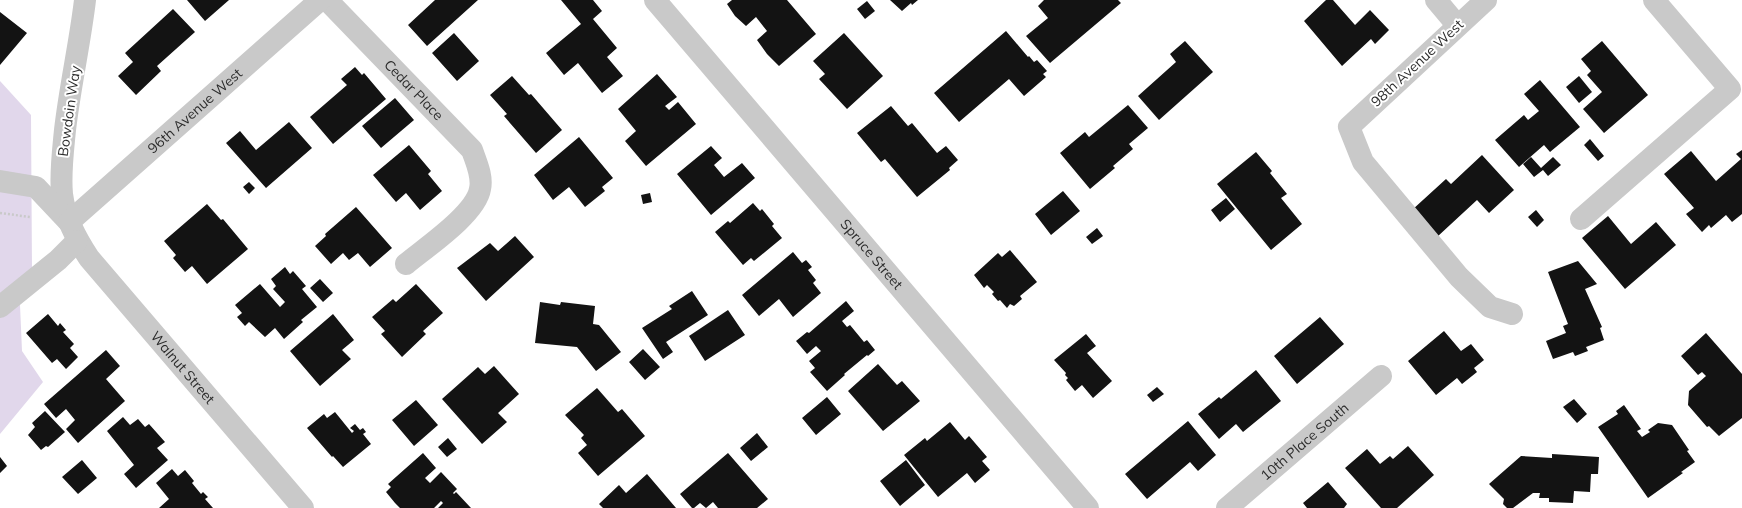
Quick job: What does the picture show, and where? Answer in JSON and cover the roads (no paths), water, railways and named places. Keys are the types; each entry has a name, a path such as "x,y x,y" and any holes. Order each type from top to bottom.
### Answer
{"street":[{"name":"Bowdoin Way","path":"73,231 62,194 62,161 69,98 85,0"},
{"name":"96th Avenue West","path":"0,307 58,260 73,231 320,0"},
{"name":"Cedar Place","path":"328,0 472,150 481,182 480,190 474,204 460,219 406,264"},
{"name":"Spruce Street","path":"655,0 1088,508"},
{"path":"1436,0 1457,25"},
{"name":"98th Avenue West","path":"1486,0 1457,25 1349,127 1363,162 1459,277 1490,307 1512,314"},
{"path":"1581,219 1730,89 1654,0"},
{"path":"0,181 36,187 73,231"},
{"name":"Walnut Street","path":"73,231 89,258 303,508"},
{"name":"10th Place South","path":"1227,508 1381,376"}]}
